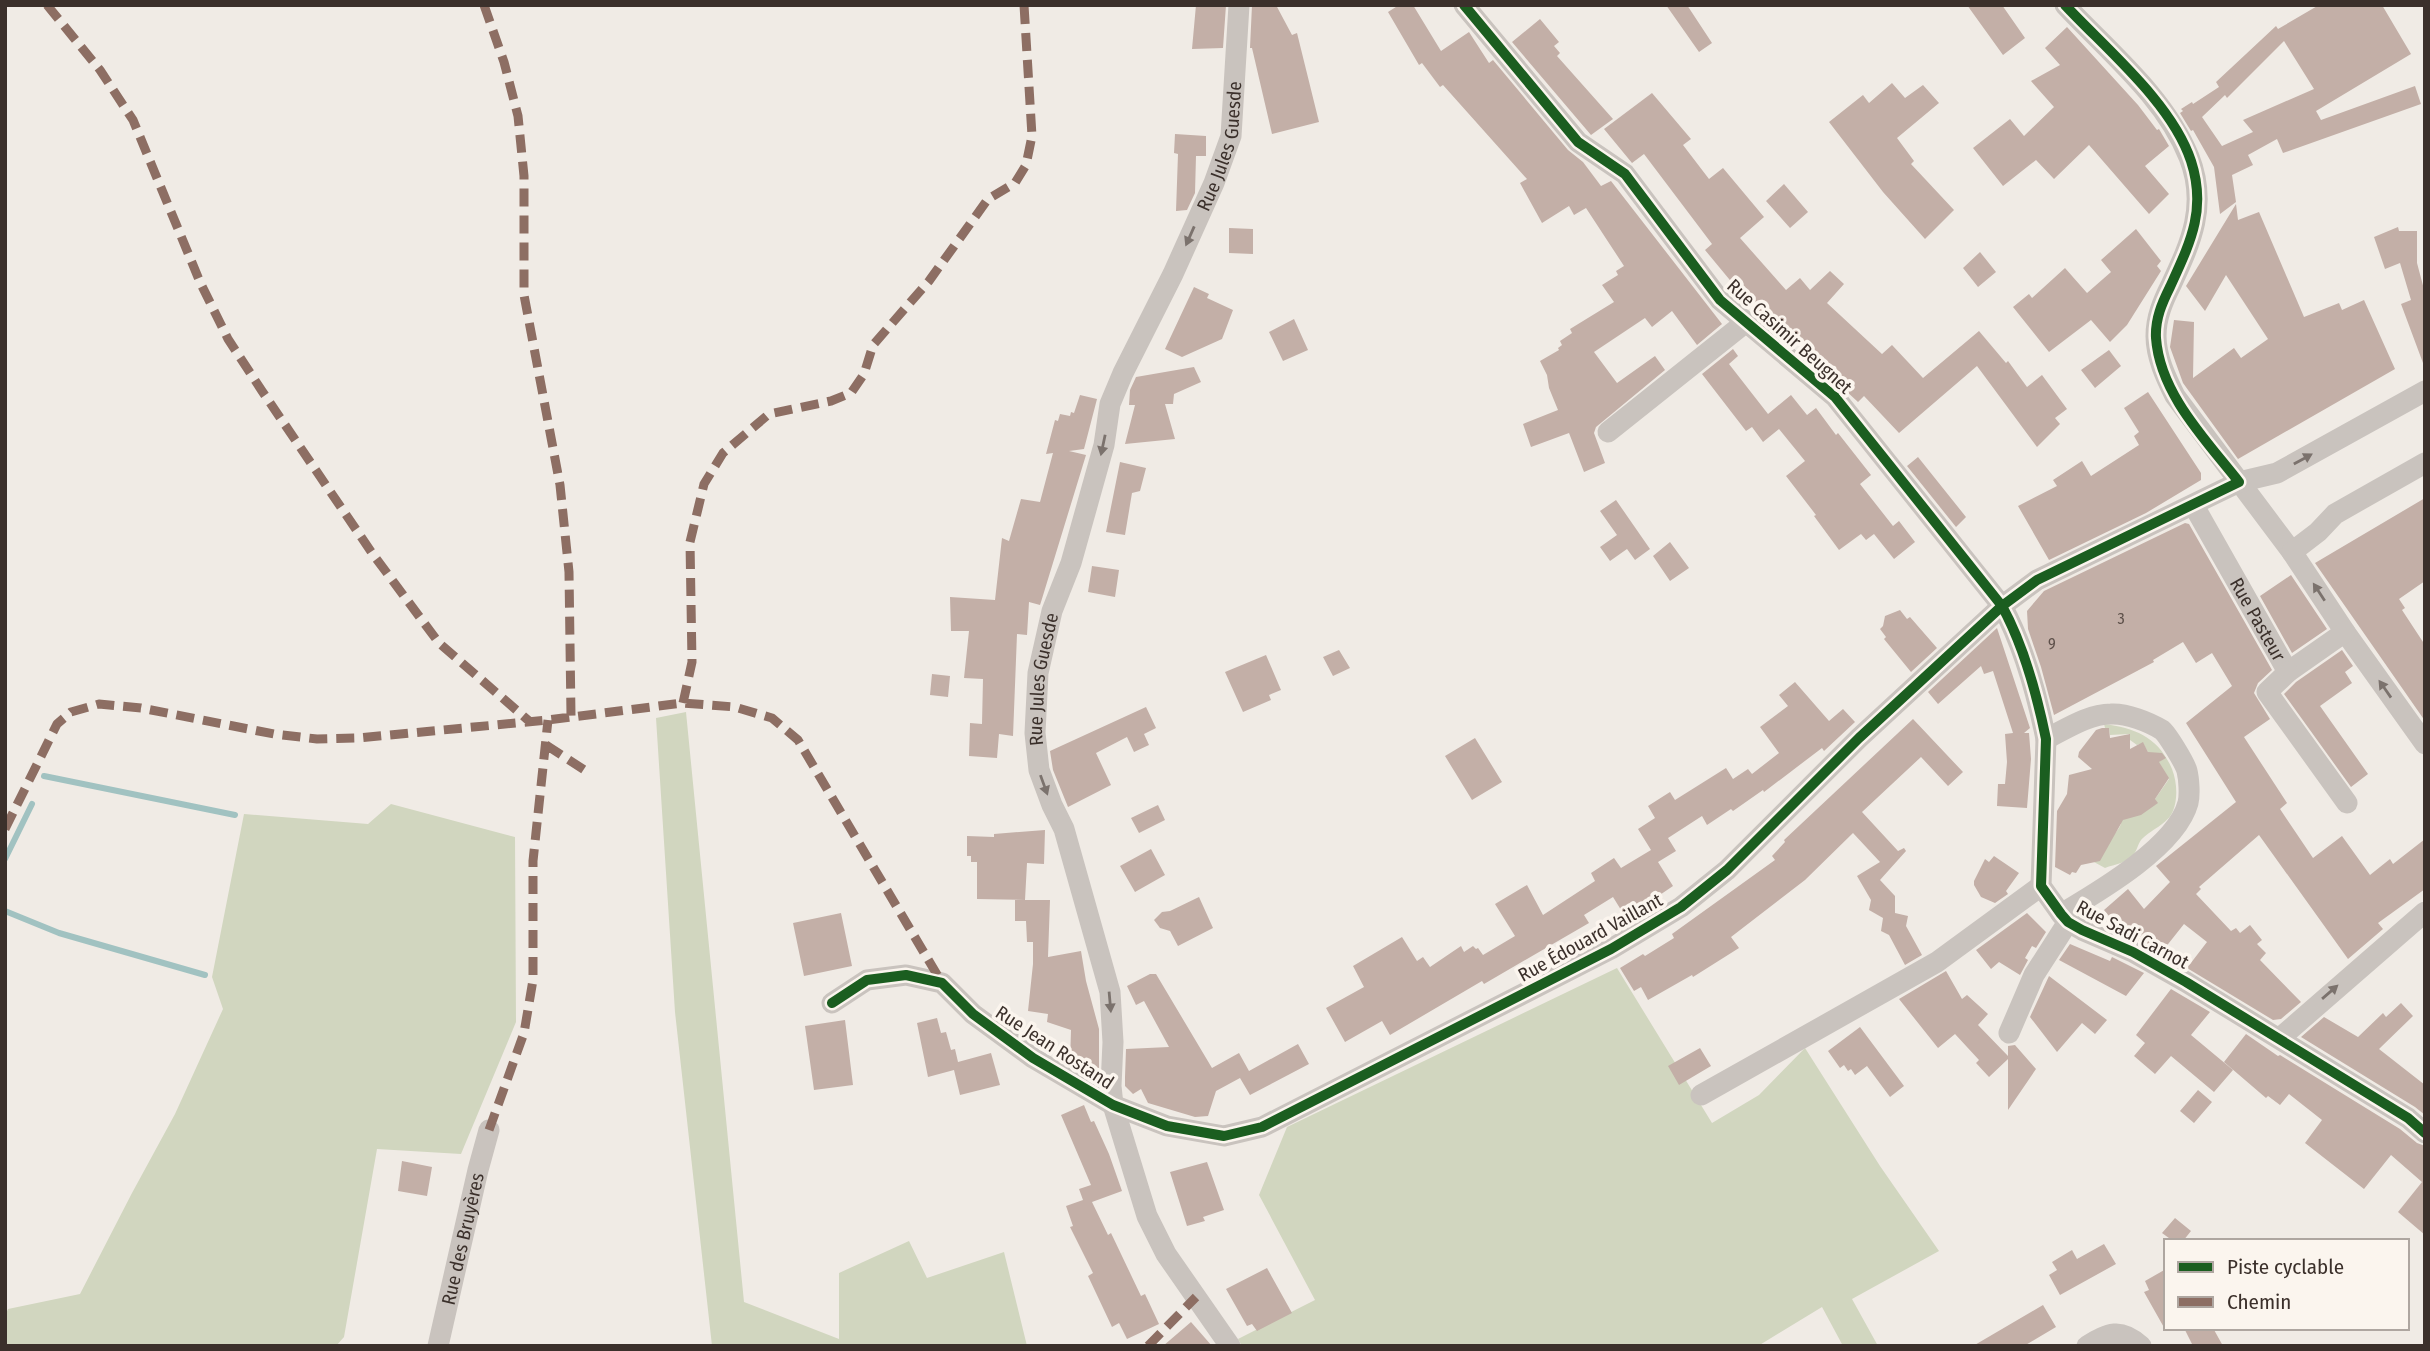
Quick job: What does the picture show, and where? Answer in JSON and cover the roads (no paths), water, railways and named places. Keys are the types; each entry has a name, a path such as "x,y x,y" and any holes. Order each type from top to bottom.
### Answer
{"street":[{"name":"Rue Jules Guesde","path":"1230,1346 1166,1254 1147,1216 1113,1105 1110,992 1064,829 1039,770 1035,733 1038,673 1052,611 1071,563 1104,445 1110,404 1173,274 1214,183 1231,136 1239,5"},
{"name":"Rue Casimir Beugnet","path":"1464,5 1578,142 1625,174 1720,300 1835,397 2002,606"},
{"path":"2065,5 2156,100 2181,139 2190,160 2198,206 2196,225 2159,311 2156,336 2164,373 2175,396 2292,552 2425,744"},
{"name":"Rue Casimir Beugnet","path":"1608,432 1746,322"},
{"name":"Rue Édouard Vaillant","path":"1113,1105 1167,1126 1224,1136 1262,1127 1611,949 1681,907 1727,870 1859,738 2002,606 2037,580 2239,482 2277,473 2425,391"},
{"path":"2292,552 2318,532 2335,514 2425,463"},
{"name":"Rue Pasteur","path":"2193,506 2288,672 2345,632"},
{"path":"1701,1095 1937,962 2041,886 2046,739 2015,629 2002,606"},
{"path":"2288,672 2267,692 2347,803"},
{"path":"2046,739 2090,718 2111,714 2129,716 2164,731 2187,768 2189,802 2176,826 2151,854 2064,918"},
{"name":"Rue Sadi Carnot","path":"2041,886 2064,918 2133,951 2280,1038 2408,1118 2425,1133"},
{"path":"2280,1038 2425,912"},
{"name":"Rue Sadi Carnot","path":"2009,1033 2034,975 2064,918"},
{"name":"Rue Jean Rostand","path":"832,1003 867,981 906,975 942,983 973,1014 1033,1058 1113,1105"},
{"name":"Rue des Bruyères","path":"438,1346 489,1130"},
{"path":"2087,1346 2107,1334 2120,1333 2131,1337 2141,1346"}],"waterway":[{"path":"44,776 235,815"},
{"path":"5,859 32,804"},
{"path":"5,911 59,933 205,975"}]}
